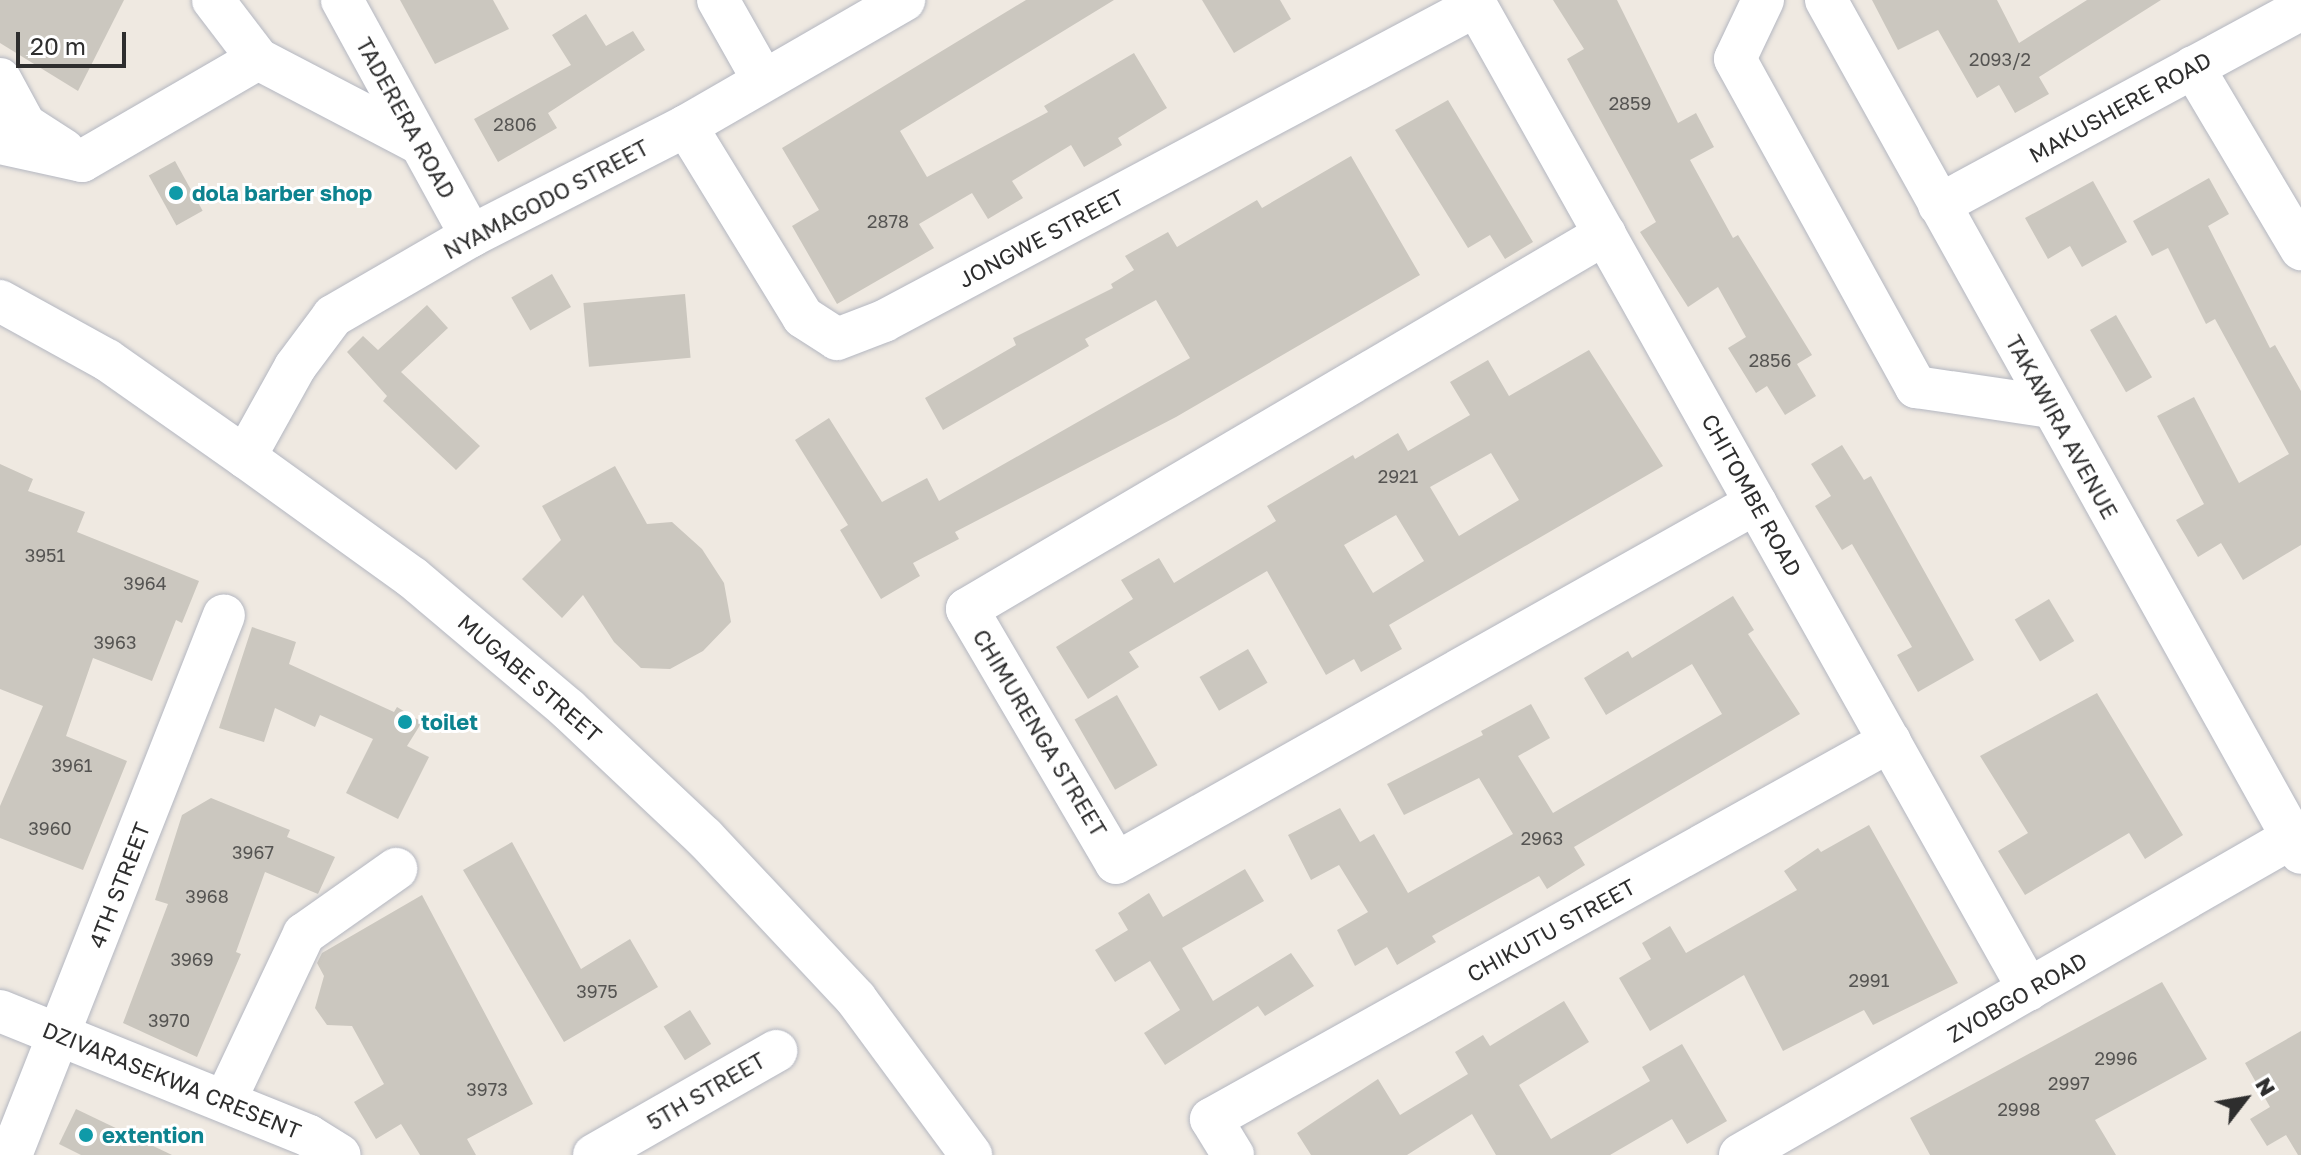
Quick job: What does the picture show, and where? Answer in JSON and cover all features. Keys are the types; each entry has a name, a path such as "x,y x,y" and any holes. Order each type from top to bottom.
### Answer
{"street":[{"path":"213,0 258,59 419,143"},
{"name":"TADERERA ROAD","path":"342,0 471,236"},
{"path":"718,0 763,80"},
{"name":"NYAMAGODO STREET","path":"245,457 303,355 333,316 471,236 686,126 904,0"},
{"path":"1763,0 1735,59 1916,387 2051,407"},
{"name":"TAKAWIRA AVENUE","path":"1826,0 2297,845"},
{"name":"JONGWE STREET","path":"686,126 803,317 837,339 884,321 1475,3"},
{"name":"CHITOMBE ROAD","path":"1475,3 2029,990"},
{"name":"MAKUSHERE ROAD","path":"1939,205 2301,9"},
{"path":"0,143 82,161 258,59"},
{"path":"2193,67 2301,249"},
{"path":"0,79 25,125 82,161"},
{"name":"CHIMURENGA STREET","path":"1605,234 967,609 1116,863 1756,503"},
{"name":"MUGABE STREET","path":"0,301 107,360 245,457 413,578 568,709 692,826 856,999 971,1155"},
{"name":"4TH STREET","path":"11,1155 61,1035 224,615"},
{"name":"CHIKUTU STREET","path":"1233,1155 1211,1119 1890,741"},
{"name":"ZVOBGO ROAD","path":"1740,1155 2029,990 2297,845"},
{"path":"225,1101 304,934 396,869"},
{"name":"DZIVARASEKWA CRESENT","path":"0,1011 309,1136 340,1155"},
{"name":"5TH STREET","path":"594,1155 776,1051"}],"building":[{"path":"0,0 124,0 78,91 0,43"},
{"path":"400,0 493,0 509,29 435,64"},
{"path":"1026,0 1114,0 900,131 927,177 1048,112 1044,106 1134,53 1167,108 1118,138 1122,145 1084,167 1071,145 1012,181 1023,198 988,219 972,193 919,224 934,248 837,304 792,226 819,210 782,148"},
{"path":"1202,0 1280,0 1291,19 1234,53"},
{"path":"1553,0 1617,0 1678,123 1696,113 1714,147 1690,160 1733,238 1738,235 1812,355 1797,364 1816,396 1785,415 1767,386 1756,393 1728,348 1746,337 1718,287 1688,307 1640,232 1656,222 1567,59 1584,49"},
{"path":"1872,0 1997,0 2019,43 2087,0 2161,0 2039,77 2049,94 2015,113 1999,85 1977,98 1938,30 1898,50"},
{"path":"586,14 606,46 633,31 645,50 548,113 557,128 498,162 474,119 571,65 552,35"},
{"path":"1448,100 1533,242 1505,259 1490,235 1468,248 1395,130"},
{"path":"1351,156 1420,275 1176,417 955,532 959,539 913,563 920,576 881,599 840,530 848,525 795,440 829,418 882,502 927,478 939,501 1190,358 1156,300 1085,339 1089,346 943,430 925,398 1016,345 1013,338 1113,288 1111,284 1134,270 1125,256 1168,232 1177,247 1257,200 1262,208"},
{"name":"dola barber shop","path":"175,161 203,211 176,225 149,176"},
{"path":"2209,178 2229,214 2208,226 2270,348 2275,345 2301,391 2301,545 2243,580 2221,543 2198,557 2176,520 2204,504 2157,416 2194,397 2239,483 2289,454 2215,319 2206,324 2168,248 2152,256 2133,221"},
{"path":"2093,181 2127,242 2082,267 2070,246 2048,259 2025,218"},
{"path":"552,274 571,307 530,330 511,298"},
{"path":"685,294 691,358 589,367 583,303"},
{"path":"427,305 448,328 401,372 480,446 456,470 383,401 387,396 347,352 363,336 378,350"},
{"path":"2116,315 2152,377 2126,392 2090,330"},
{"path":"1589,350 1663,466 1389,625 1402,649 1361,672 1354,659 1326,675 1267,571 1129,652 1139,667 1088,699 1056,647 1133,599 1121,580 1159,558 1174,583 1276,521 1267,506 1353,455 1355,459 1398,433 1408,451 1470,415 1450,382 1488,360 1509,396","holes":["1491,453 1519,500 1459,536 1430,487","1396,515 1424,561 1373,593 1344,545"]},
{"path":"1842,445 1864,480 1871,476 1974,660 1918,692 1897,655 1912,647 1852,544 1842,550 1815,506 1831,496 1811,464"},
{"path":"0,464 33,479 28,491 85,512 77,532 199,581 182,623 176,620 152,681 93,658 66,736 127,761 83,870 0,838 0,806 43,706 0,689"},
{"path":"615,466 647,524 672,522 702,549 724,583 731,622 703,651 670,669 641,668 614,642 583,595 562,618 522,579 561,540 542,506"},
{"path":"1733,596 1754,630 1748,634 1800,714 1574,847 1585,865 1547,889 1539,876 1432,936 1436,942 1397,965 1387,947 1355,966 1337,930 1368,912 1339,865 1311,880 1288,835 1340,808 1360,842 1374,834 1408,893 1513,834 1479,778 1404,815 1387,784 1483,735 1481,731 1531,704 1550,738 1518,756 1553,813 1722,714 1692,664 1606,715 1584,678 1628,651 1632,658"},
{"path":"2049,599 2074,641 2040,662 2015,620"},
{"path":"252,627 296,642 289,664 394,712 397,707 422,722 407,746 429,757 398,819 346,793 373,739 320,715 315,727 275,708 264,742 219,728"},
{"path":"1248,649 1268,683 1219,711 1200,677"},
{"path":"2097,693 2183,835 2145,859 2129,833 2025,895 1998,851 2028,833 1980,756"},
{"path":"1117,695 1158,765 1115,790 1075,720"},
{"path":"211,798 290,830 287,837 335,857 318,894 265,872 236,952 241,954 197,1057 123,1023 168,904 155,900 182,815"},
{"path":"1869,825 1958,983 1873,1025 1864,1010 1783,1051 1744,975 1650,1031 1619,978 1651,959 1642,943 1670,926 1686,953 1797,890 1784,871 1818,848 1821,852"},
{"path":"512,842 581,969 630,939 658,987 564,1042 463,870"},
{"path":"1245,869 1264,901 1182,948 1213,1001 1291,953 1314,986 1265,1016 1258,1006 1165,1065 1144,1033 1180,1010 1150,961 1115,982 1095,950 1128,930 1118,913 1149,893 1163,917"},
{"path":"422,895 533,1104 467,1139 476,1155 420,1155 401,1124 376,1139 354,1102 384,1084 352,1026 327,1025 315,1008 324,976 317,963 322,953"},
{"path":"2162,982 2207,1059 2095,1120 2116,1155 1930,1155 1910,1118"},
{"path":"1564,1001 1589,1042 1519,1085 1551,1139 1650,1081 1642,1067 1682,1044 1727,1121 1687,1144 1672,1119 1610,1155 1496,1155 1472,1114 1407,1155 1311,1155 1297,1133 1378,1079 1400,1115 1468,1074 1455,1052 1483,1035 1490,1046"},
{"path":"690,1010 711,1044 685,1060 664,1026"},
{"path":"2301,1031 2301,1155 2298,1155 2286,1135 2267,1146 2250,1119 2270,1107 2245,1063"},
{"path":"76,1109 172,1155 81,1155 59,1144"}],"place":[{"name":"dola barber shop","path":"176,193"},
{"name":"toilet","path":"405,722"},
{"name":"extention","path":"86,1135"}]}
